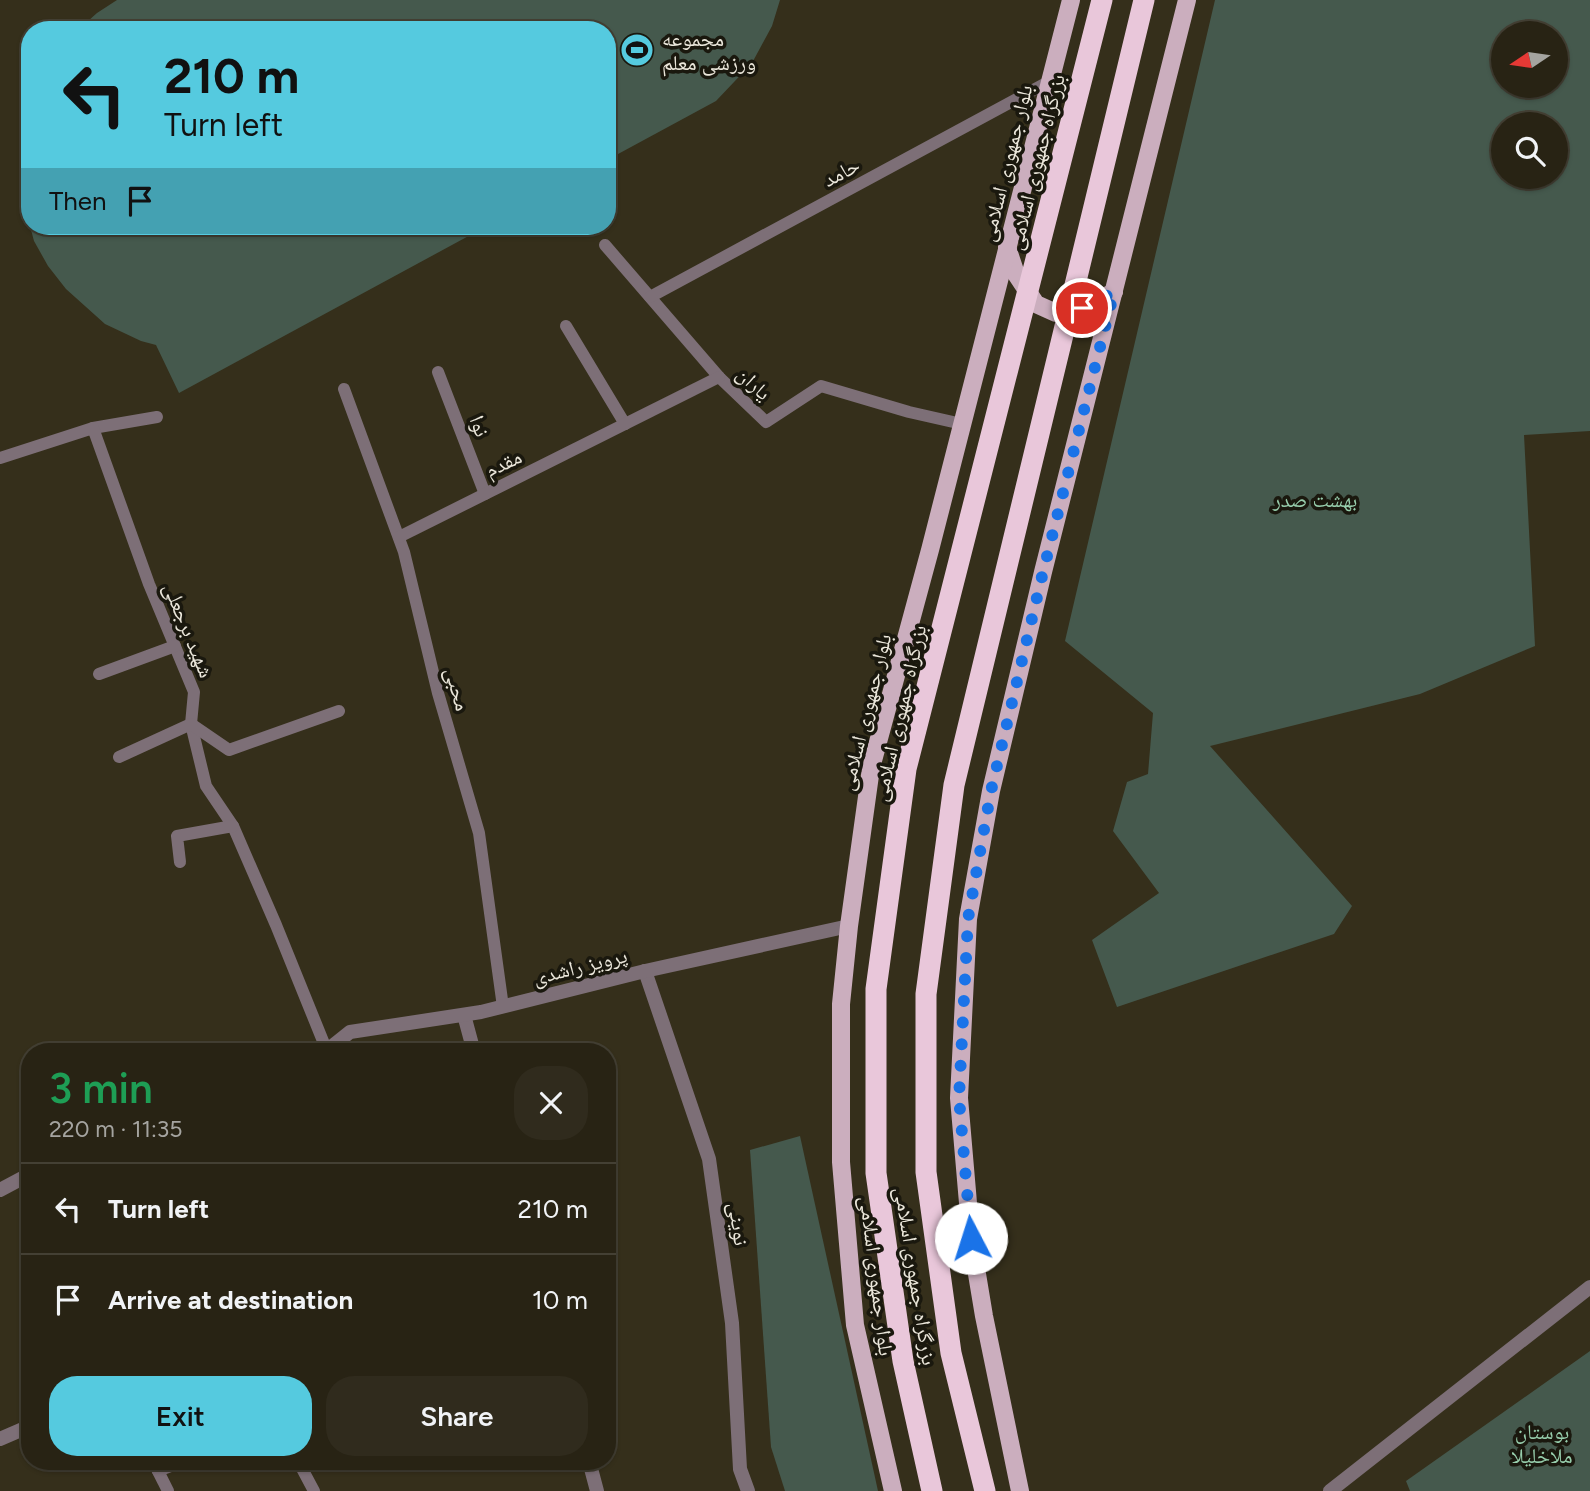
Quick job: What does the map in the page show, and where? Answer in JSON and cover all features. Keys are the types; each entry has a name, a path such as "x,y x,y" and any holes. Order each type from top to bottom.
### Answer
{"highway":[{"name":"بزرگراه جمهوری اسلامی","path":"932,1491 903,1361 876,1173 876,989 906,769 1102,0"},
{"name":"بزرگراه جمهوری اسلامی","path":"985,1491 951,1353 926,1172 926,994 954,785 1144,0"}],"main road":[{"name":"بلوار جمهوری اسلامی","path":"893,1491 855,1325 841,1162 841,1004 849,926 871,768 1071,0"},
{"path":"1020,1491 971,1238 959,1098 968,919 991,791 1186,0"},
{"path":"1007,247 1016,274 1036,304 1056,313 1082,308 1114,292"}],"street":[{"name":"پرویز راشدی","path":"336,1043 350,1032 503,1007 645,971 849,926"},
{"name":"نوینی","path":"645,971 709,1159 732,1324 740,1469 748,1491"},
{"path":"464,1015 472,1043"},
{"path":"0,1191 21,1179"},
{"path":"1330,1491 1590,1287"},
{"path":"0,1439 21,1430"},
{"path":"591,1470 597,1491"}],"lane":[{"name":"حامد","path":"650,297 1050,81"},
{"name":"یاران","path":"605,244 719,377 766,422 821,386 909,412 962,424"},
{"path":"566,326 625,424"},
{"name":"نوا","path":"438,372 485,494"},
{"name":"مقدم","path":"398,537 719,377"},
{"name":"محبی","path":"344,389 404,552 438,693 479,833 503,1007"},
{"path":"0,458 93,428 157,417"},
{"name":"شهید برجعلی","path":"93,428 149,584 194,692 191,724 206,786 233,826 323,1043"},
{"path":"100,674 175,646"},
{"path":"119,757 191,724 229,750 339,711"},
{"path":"180,862 177,836 233,826"},
{"path":"157,1470 168,1491"},
{"path":"303,1470 314,1491"}],"green space":[{"path":"117,0 780,0 772,26 752,63 716,101 616,155 616,21 88,21"},
{"name":"بهشت صدر","path":"1215,0 1590,0 1590,431 1524,435 1535,646 1420,694 1210,746 1352,906 1334,934 1117,1007 1092,940 1159,893 1113,831 1127,782 1148,774 1153,713 1065,641"},
{"path":"32,235 470,235 179,393 156,345 105,324 66,289 48,266"},
{"path":"800,1136 878,1491 785,1491 771,1447 750,1150"},
{"name":"بوستان ملاخلیلا","path":"1590,1351 1590,1491 1410,1491 1406,1481"}],"place":[{"name":"مجموعه ورزشی معلم","path":"637,50"}],"route":[{"path":"971,1238 959,1098 968,919 991,791 1114,292 1082,308"}]}
